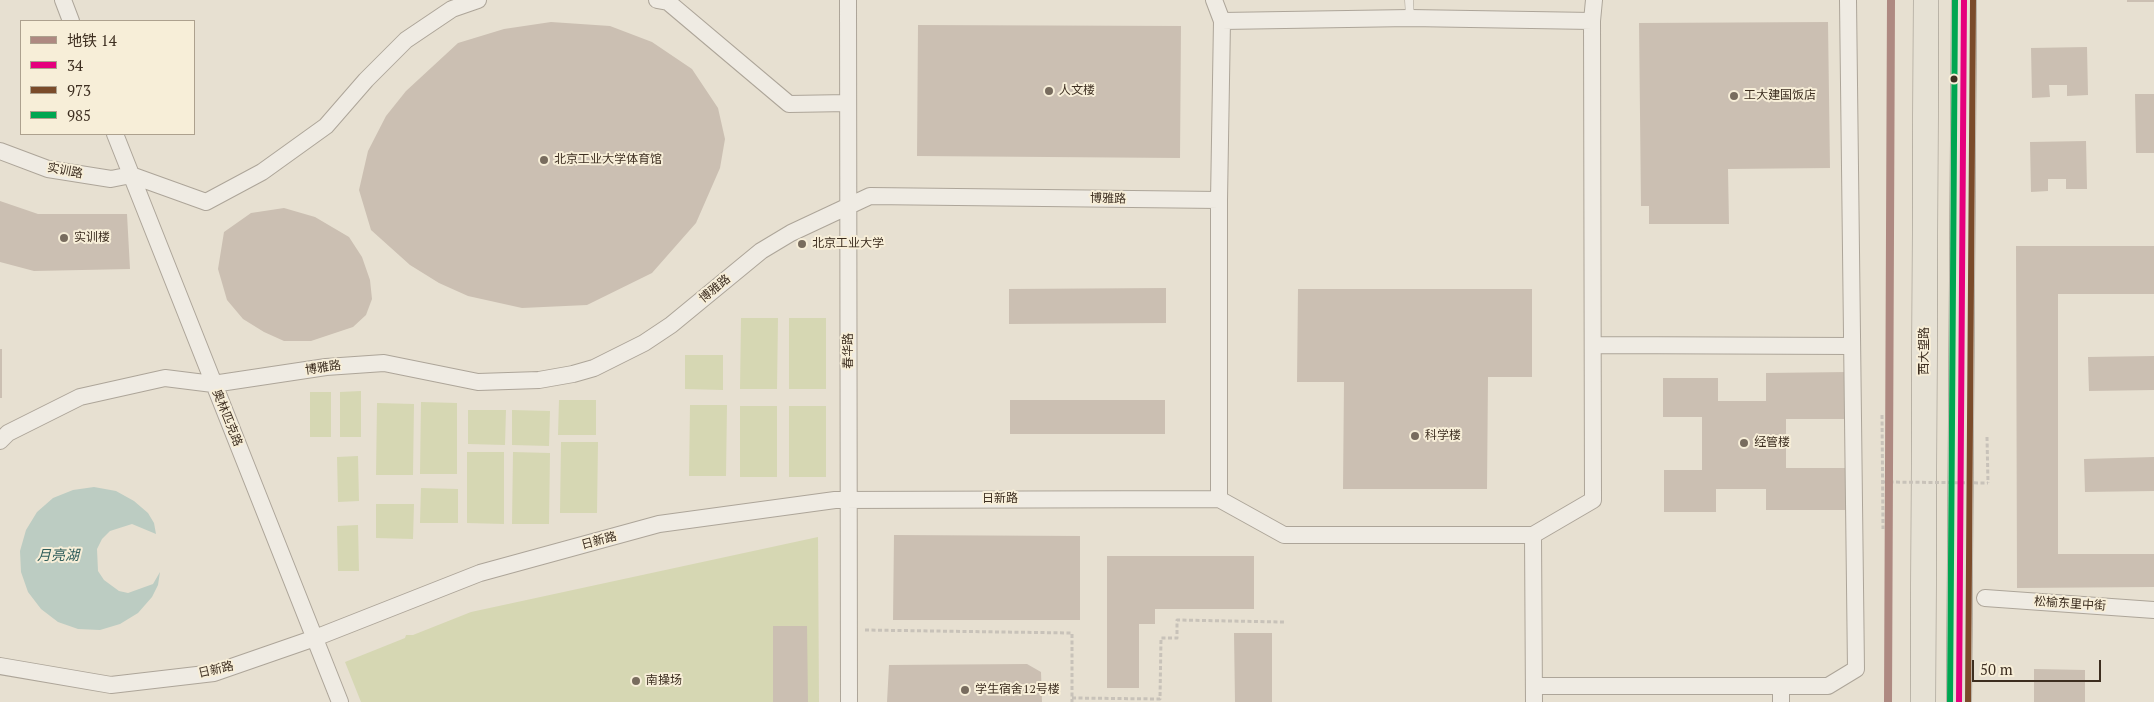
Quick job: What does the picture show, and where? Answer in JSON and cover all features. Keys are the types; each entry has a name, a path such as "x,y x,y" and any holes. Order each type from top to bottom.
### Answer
{"main road":[{"name":"西大望路","path":"1923,702 1926,0"},
{"path":"1959,702 1964,0"}],"street":[{"path":"63,0 72,20"},
{"path":"131,174 206,202 262,172 326,126 366,80 406,40 452,9 478,0"},
{"path":"657,0 668,2 789,104 848,103"},
{"name":"春华路","path":"848,0 849,702"},
{"path":"1214,0 1222,21 1219,200 1219,499 1284,535 1533,535 1594,500 1592,21 1594,0"},
{"path":"1533,535 1534,694 1781,694 1828,686 1856,669 1848,0"},
{"path":"1222,21 1410,18 1592,21"},
{"name":"奥林匹克路","path":"116,135 340,702"},
{"name":"实训路","path":"0,151 57,170 111,179 131,174"},
{"name":"博雅路","path":"0,441 8,433 80,397 164,378 213,384 362,364 384,363 478,382 539,380 573,374 594,368 644,343 671,325 761,252 791,233 848,208 870,196 1219,200"},
{"path":"1593,345 1852,346"},
{"name":"日新路","path":"0,666 110,685 214,674 315,638 480,573 659,524 825,501 1219,499"},
{"name":"松榆东里中街","path":"1985,598 2154,610"}],"lane":[{"path":"1409,0 1410,18"}],"path":[{"path":"1882,415 1883,529"},
{"path":"1883,482 1988,482 1987,437"},
{"path":"849,630 1072,633 1072,700 1160,699 1161,638 1177,638 1177,620 1284,622"}],"green space":[{"path":"741,318 778,318 777,389 740,389"},
{"path":"789,318 826,318 826,389 789,389"},
{"path":"685,355 723,355 723,390 685,389"},
{"path":"361,391 361,437 340,437 340,392"},
{"path":"310,392 331,392 331,437 310,437"},
{"path":"559,400 596,400 596,435 558,435"},
{"path":"421,402 457,403 457,474 420,474"},
{"path":"377,403 414,404 413,475 376,475"},
{"path":"690,405 727,405 726,476 689,476"},
{"path":"740,406 777,406 777,477 740,477"},
{"path":"789,406 826,406 826,477 789,477"},
{"path":"468,410 506,410 505,445 468,444"},
{"path":"512,410 550,411 549,446 512,445"},
{"path":"561,442 598,442 597,513 560,513"},
{"path":"467,452 504,452 504,524 467,523"},
{"path":"513,452 550,453 549,524 512,524"},
{"path":"358,456 359,501 338,502 337,457"},
{"path":"421,488 458,489 458,523 420,523"},
{"path":"376,504 414,504 413,539 376,538"},
{"path":"358,525 359,571 338,571 337,526"},
{"path":"818,537 819,702 361,702 345,662 405,638 406,635 413,635 471,612"}],"water":[{"name":"月亮湖","path":"94,487 116,491 134,501 148,513 154,523 156,534 132,524 110,531 102,539 97,549 98,571 104,580 119,591 128,593 153,584 160,572 158,585 152,597 138,613 120,624 100,630 78,629 58,622 41,609 28,592 21,572 20,551 26,530 37,512 53,498 73,490"}],"building":[{"path":"2127,0 2154,0 2154,2 2127,2"},
{"name":"北京工业大学体育馆","path":"551,22 610,26 652,42 692,69 718,108 725,139 720,168 696,223 652,273 587,305 522,308 468,296 439,283 410,265 371,230 359,190 368,151 386,116 406,91 458,43 504,29"},
{"name":"工大建国饭店","path":"1828,22 1830,168 1728,169 1729,224 1649,224 1649,206 1641,206 1639,23"},
{"name":"人文楼","path":"918,25 1181,26 1180,158 917,156"},
{"path":"2087,47 2088,95 2067,96 2067,85 2049,85 2050,97 2032,98 2031,48"},
{"path":"2135,94 2154,94 2154,153 2136,153"},
{"path":"2086,141 2087,189 2066,189 2066,179 2048,179 2048,191 2031,192 2030,142"},
{"name":"实训楼","path":"0,201 38,214 127,214 130,269 34,271 0,262"},
{"path":"284,208 315,217 349,237 362,257 370,280 372,299 366,315 353,327 311,341 284,341 264,332 243,319 227,300 218,269 224,232 251,213"},
{"path":"2016,246 2154,246 2154,294 2058,294 2058,554 2154,554 2154,587 2017,588"},
{"path":"1166,288 1166,323 1009,324 1009,289"},
{"name":"科学楼","path":"1298,289 1532,289 1532,377 1488,377 1487,489 1343,489 1344,382 1297,382"},
{"path":"0,349 2,349 2,398 0,398"},
{"path":"2154,356 2154,390 2089,391 2088,357"},
{"name":"经管楼","path":"1848,372 1848,419 1786,419 1786,468 1847,468 1847,510 1766,510 1766,489 1716,489 1716,512 1664,512 1664,470 1702,470 1702,417 1663,417 1663,378 1718,378 1718,401 1766,401 1766,373"},
{"path":"1010,400 1165,400 1165,434 1010,434"},
{"path":"2154,457 2154,491 2085,492 2084,459"},
{"path":"894,535 1080,536 1080,620 893,620"},
{"path":"1107,556 1254,556 1254,609 1155,609 1155,624 1139,624 1139,688 1107,688"},
{"path":"773,626 807,626 808,702 773,702"},
{"path":"1234,633 1272,633 1272,702 1235,702"},
{"name":"学生宿舍12号楼","path":"1027,664 1041,672 1042,702 887,702 889,665"},
{"path":"2034,669 2085,670 2085,702 2034,702"}],"metro line":[{"name":"14","path":"1888,702 1891,0"}],"transit line":[{"name":"985","path":"1950,702 1955,0"},
{"name":"34","path":"1959,702 1964,0"},
{"name":"973","path":"1968,702 1973,0"}],"place":[{"name":"人文楼","path":"1049,91"},
{"name":"工大建国饭店","path":"1734,96"},
{"name":"北京工业大学体育馆","path":"544,160"},
{"name":"实训楼","path":"64,238"},
{"name":"北京工业大学","path":"802,244"},
{"name":"科学楼","path":"1415,436"},
{"name":"经管楼","path":"1744,443"},
{"name":"南操场","path":"636,681"},
{"name":"学生宿舍12号楼","path":"965,690"}]}
